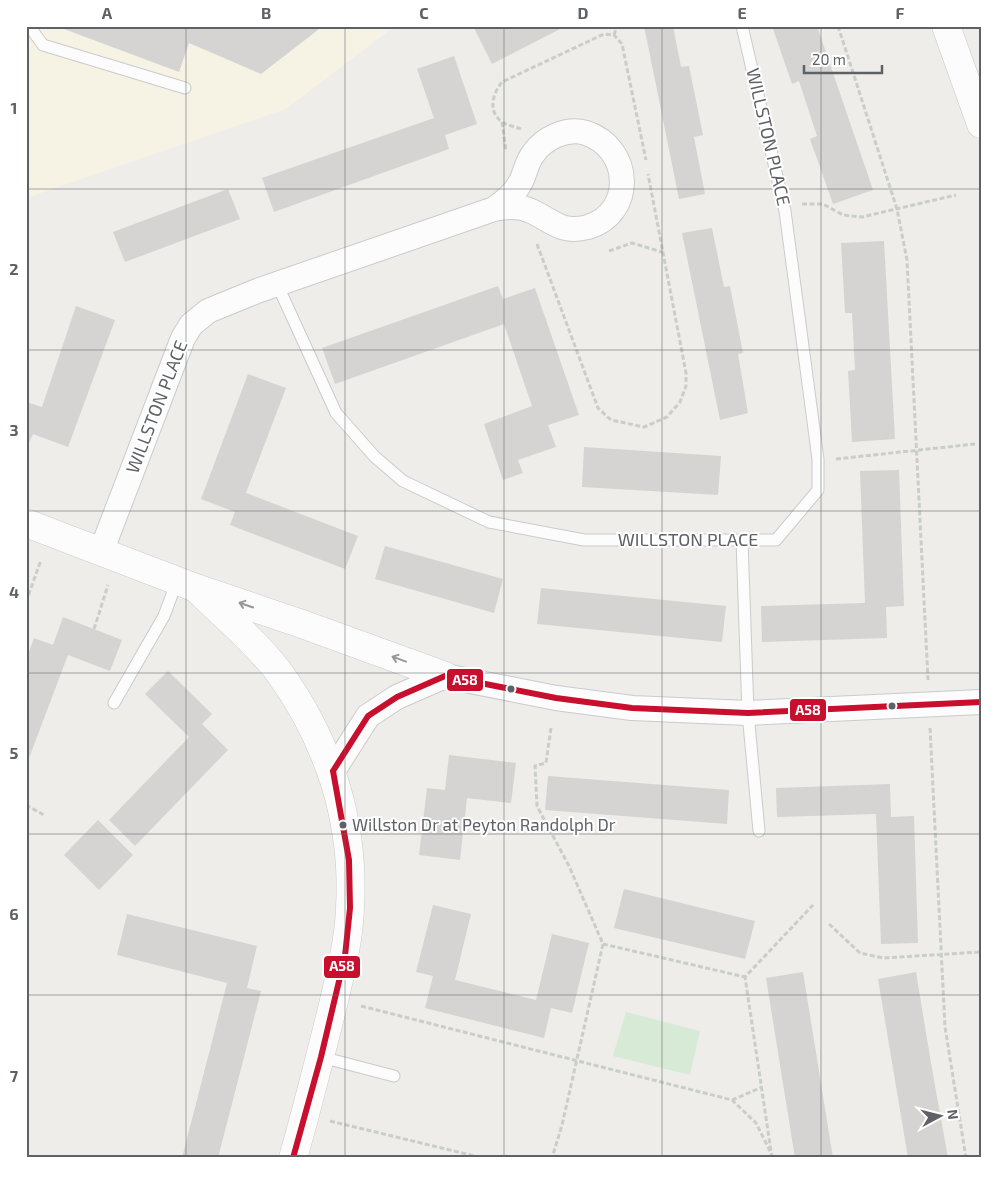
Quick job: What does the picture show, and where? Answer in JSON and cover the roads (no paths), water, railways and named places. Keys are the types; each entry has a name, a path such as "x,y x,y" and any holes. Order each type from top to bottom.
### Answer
{"street":[{"path":"946,26 981,124"},
{"name":"WILLSTON PLACE","path":"101,552 183,338 191,325 208,311 277,284 494,209 513,206 531,211 556,226 569,229 588,227 600,221 611,212 619,198 622,170 618,158 609,146 598,138 584,132 556,135 541,144 532,155 518,186 504,202 494,209"},
{"path":"26,523 186,585 302,624 445,676 556,698 632,708 748,713 981,702"},
{"path":"186,585 241,631 277,670 310,720 333,771 349,860 350,908 345,956 321,1057 293,1158"},
{"path":"333,771 368,716 397,697 445,676"}],"lane":[{"path":"29,26 44,44 185,88"},
{"name":"WILLSTON PLACE","path":"277,284 336,412 375,457 403,481 489,522 584,540 776,540 818,490 818,460 783,204 742,26"},
{"path":"742,540 748,713 759,831"},
{"path":"114,703 164,616 186,585"},
{"path":"321,1057 394,1076"}],"place":[{"name":"Willston Dr at Peyton Randolph Dr","path":"343,825"}]}
